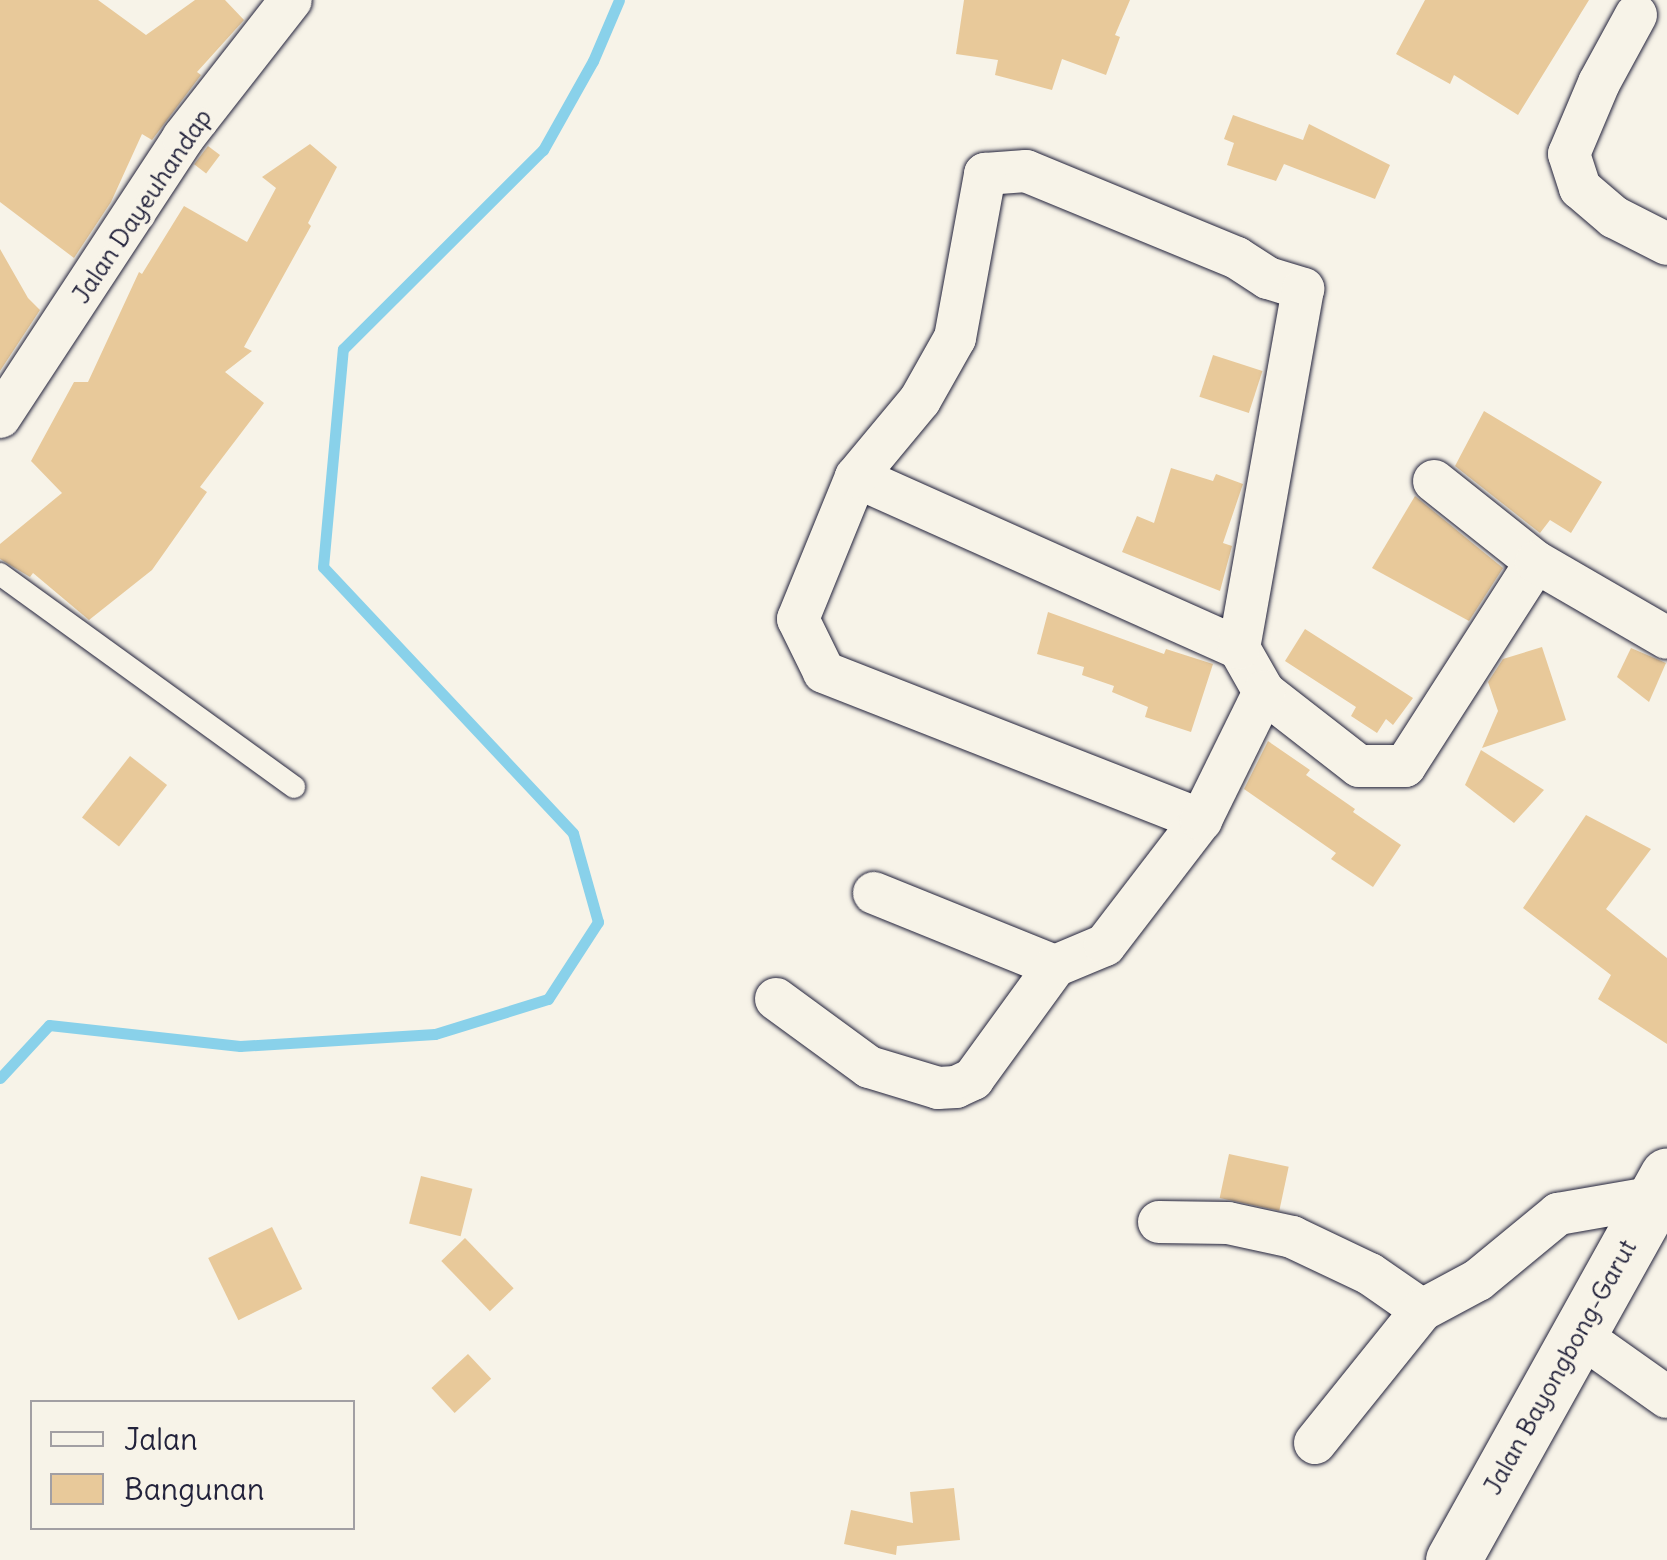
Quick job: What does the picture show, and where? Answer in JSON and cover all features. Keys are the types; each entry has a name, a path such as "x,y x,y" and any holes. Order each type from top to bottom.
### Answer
{"main road":[{"name":"Jalan Bayongbong-Garut","path":"1452,1560 1661,1186"}],"street":[{"name":"Jalan Dayeuhandap","path":"0,417 183,138 291,0"},
{"path":"1642,15 1599,83 1568,154 1580,188 1614,216 1667,244"},
{"path":"1201,820 824,672 798,619 856,477 920,400 955,338 985,174 1026,171 1237,258 1268,278 1303,289 1239,648"},
{"path":"856,477 1239,648 1264,692 1359,766 1405,766 1536,562"},
{"path":"1434,481 1536,562 1667,638"},
{"path":"776,999 869,1066 938,1088 956,1087 973,1079 1055,966 1106,945 1201,820 1264,692"},
{"path":"874,893 1055,966"},
{"path":"1315,1443 1422,1310 1478,1280 1558,1214 1661,1186"},
{"path":"1158,1222 1228,1222 1292,1238 1370,1274 1422,1310"},
{"path":"1578,1334 1667,1397"}],"lane":[{"path":"0,574 294,786"}],"building":[{"path":"0,0 98,0 146,35 195,0 225,0 244,20 197,72 201,75 152,140 142,134 111,202 74,258 0,202"},
{"path":"964,0 1130,0 1115,35 1120,37 1106,75 1062,59 1052,90 995,75 998,60 956,54"},
{"path":"1425,0 1589,0 1518,115 1454,75 1450,84 1396,54"},
{"path":"1233,115 1303,140 1309,124 1390,165 1375,199 1284,164 1276,181 1227,165 1234,143 1224,139"},
{"path":"310,144 337,167 308,223 311,226 244,347 252,351 225,372 264,403 200,487 207,492 152,570 89,620 33,573 30,577 0,559 0,544 62,493 31,461 74,382 88,382 139,272 142,274 184,206 247,242 276,188 262,177"},
{"path":"208,146 220,155 206,173 194,164"},
{"path":"0,249 28,298 40,310 0,371"},
{"path":"1213,355 1262,371 1249,413 1199,397"},
{"path":"1484,411 1602,482 1571,533 1550,520 1540,533 1455,466"},
{"path":"1171,468 1213,481 1216,474 1243,484 1223,543 1232,546 1220,591 1122,552 1137,516 1154,523"},
{"path":"1415,496 1503,568 1469,621 1372,568"},
{"path":"1048,612 1164,654 1166,649 1213,664 1191,732 1145,717 1148,707 1112,692 1114,686 1082,675 1084,667 1037,654"},
{"path":"1305,629 1413,698 1393,725 1386,719 1377,733 1351,716 1356,707 1285,661"},
{"path":"1542,647 1566,720 1482,748 1498,711 1488,682 1503,659"},
{"path":"1631,648 1666,663 1649,702 1617,677"},
{"path":"1268,741 1310,770 1306,775 1355,809 1353,812 1401,845 1373,887 1331,859 1336,853 1244,789"},
{"path":"1481,750 1544,790 1514,823 1465,785"},
{"path":"130,756 167,785 119,846 82,817"},
{"path":"1586,815 1651,849 1606,909 1667,958 1667,1044 1598,999 1611,975 1523,908"},
{"path":"1229,1154 1289,1167 1279,1211 1220,1198"},
{"path":"421,1176 472,1189 461,1236 409,1224"},
{"path":"272,1227 302,1289 238,1320 208,1258"},
{"path":"465,1238 514,1288 490,1311 441,1261"},
{"path":"468,1354 491,1379 455,1413 431,1388"},
{"path":"954,1488 960,1540 897,1546 896,1555 844,1544 851,1510 913,1523 910,1492"}],"waterway":[{"path":"0,1078 49,1025 240,1046 435,1034 548,999 598,922 573,833 323,567 343,349 543,150 593,61 619,0"}]}
